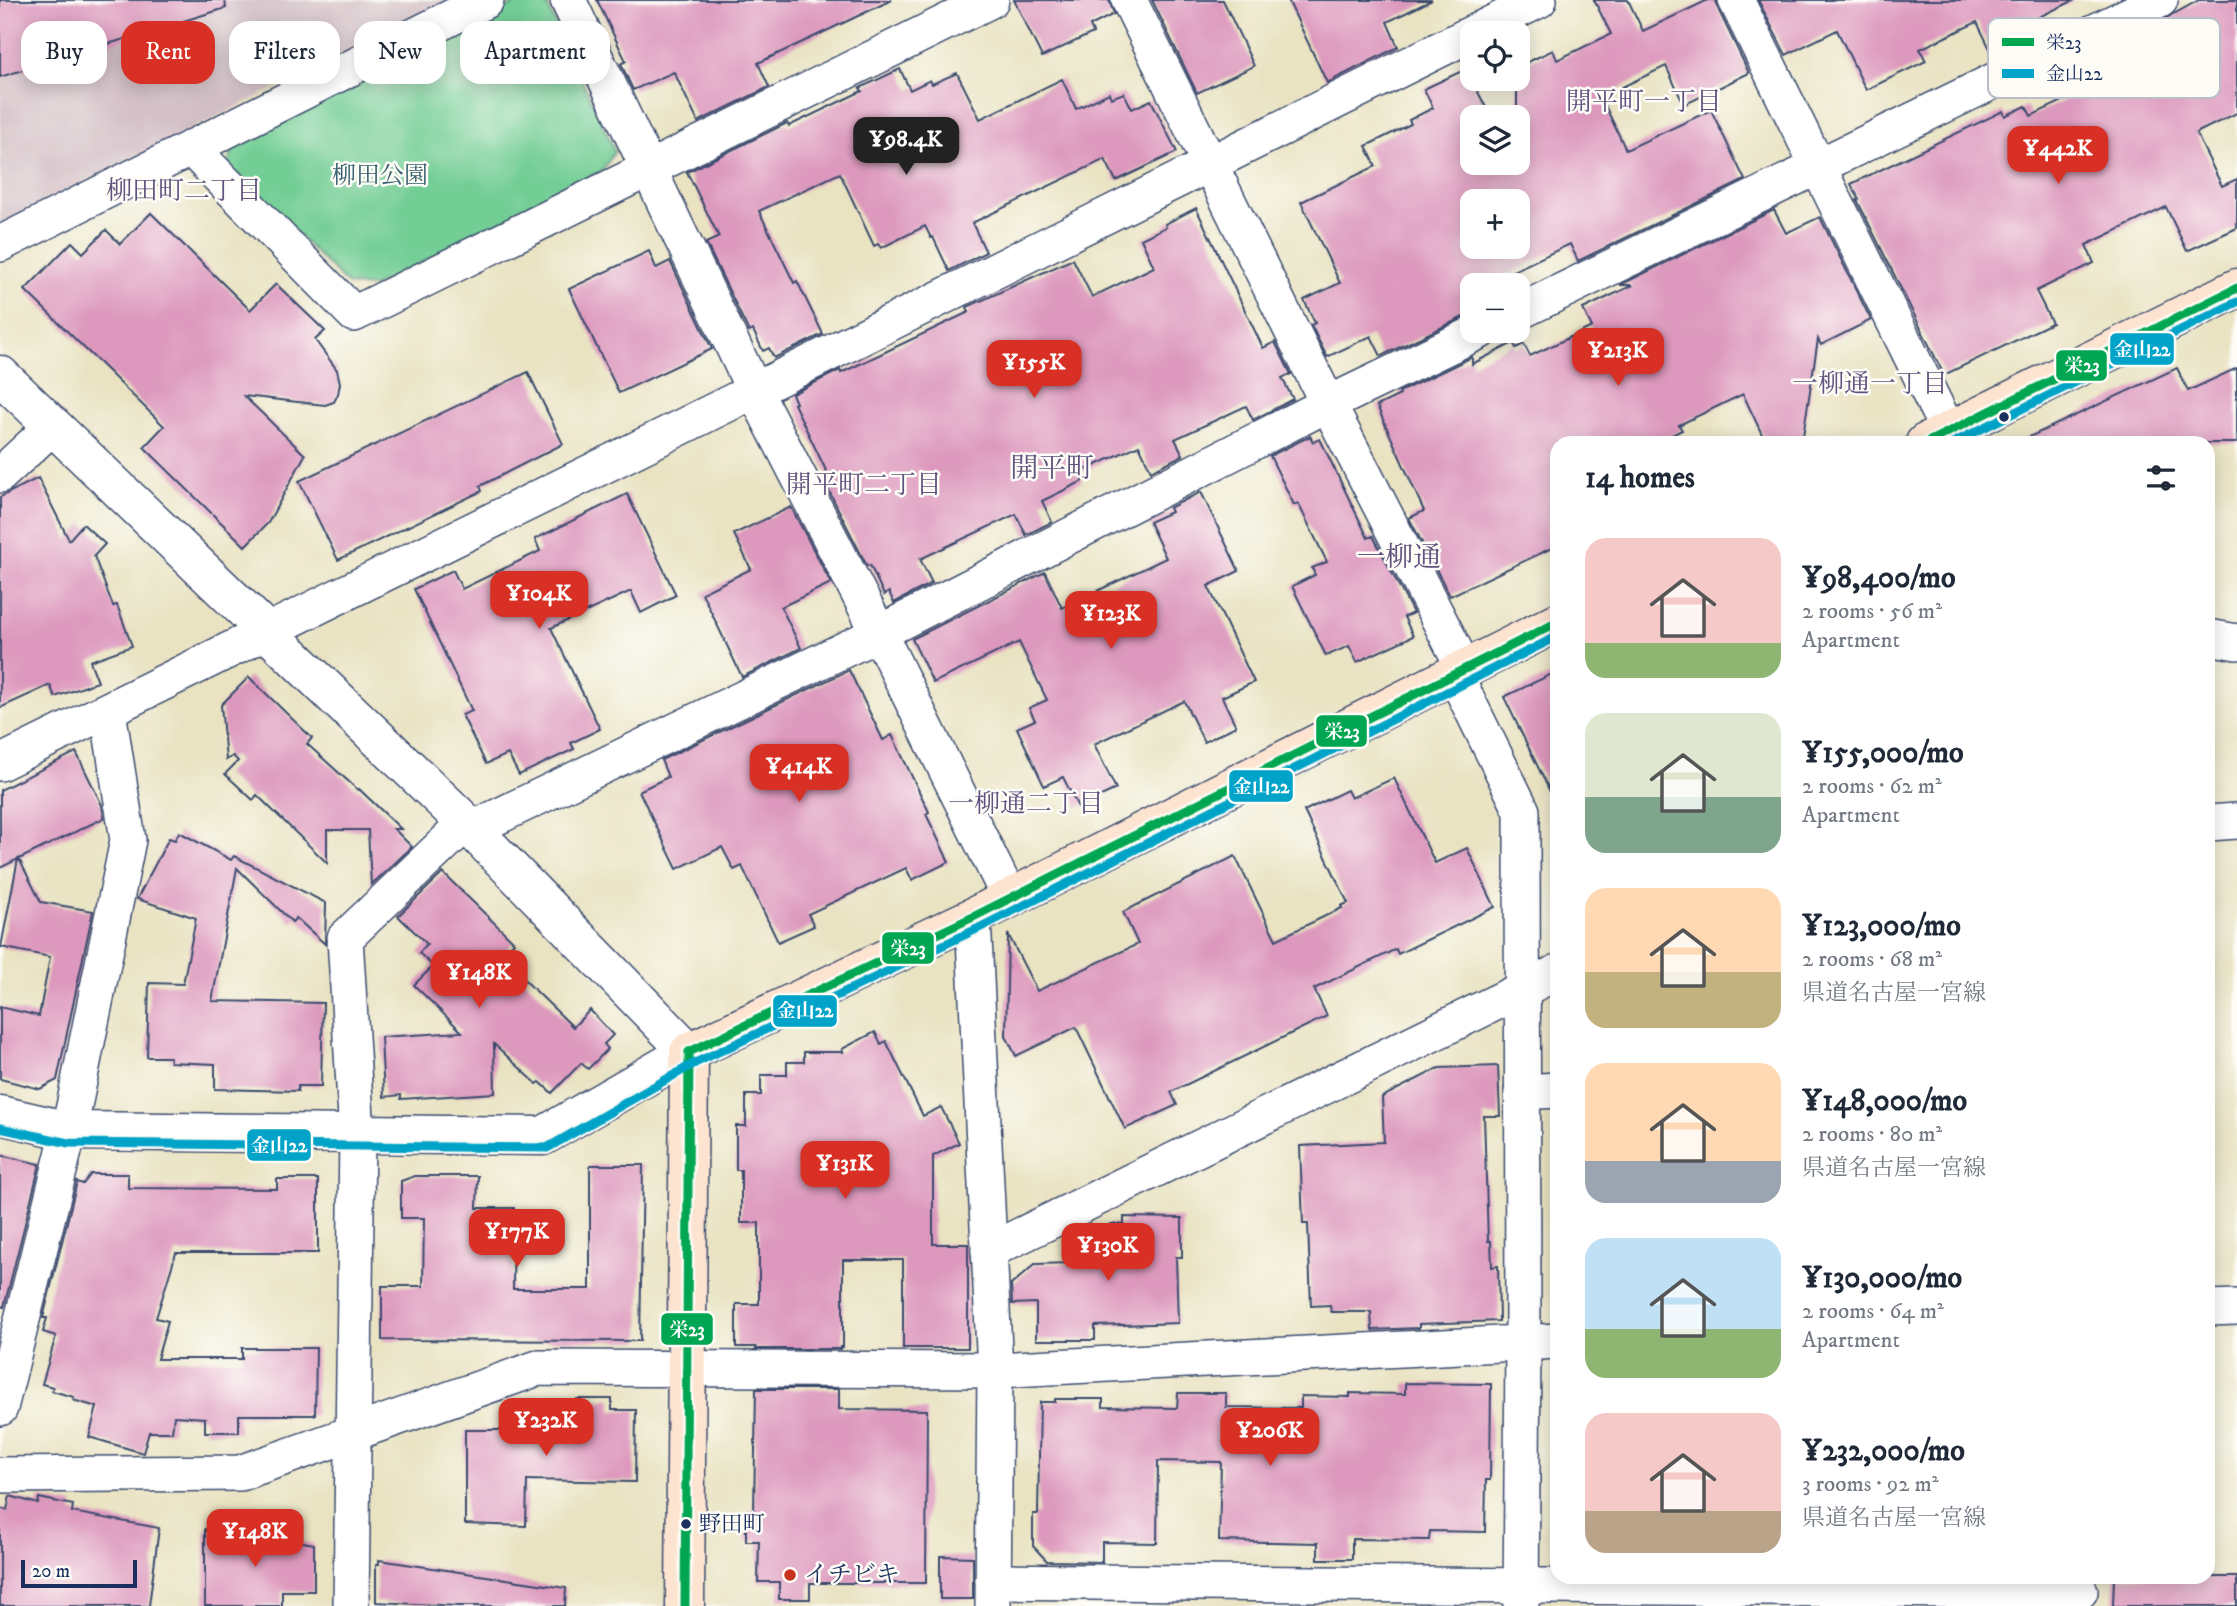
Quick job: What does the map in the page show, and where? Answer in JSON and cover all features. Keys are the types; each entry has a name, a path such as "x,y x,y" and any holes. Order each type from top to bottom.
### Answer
{"main road":[{"path":"1948,436 2237,288"},
{"path":"685,1606 689,1052 1010,899 1550,626"}],"street":[{"path":"0,244 486,0"},
{"path":"568,0 755,391 879,633 1010,899"},
{"path":"191,148 354,314 990,0"},
{"path":"1129,0 1459,671 1522,811 1521,1596"},
{"path":"0,763 269,633 1539,0"},
{"path":"1736,0 1818,168 1941,436"},
{"path":"2123,18 2160,0"},
{"path":"1530,307 1988,84"},
{"path":"351,1606 357,1135 345,939 469,826 879,633 1328,404 1460,341"},
{"path":"0,375 469,826 689,1052 543,1136 69,1131 0,1115"},
{"path":"0,475 53,426"},
{"path":"2215,638 2237,642"},
{"path":"0,1408 5,1368 69,1131 128,840 108,711"},
{"path":"2215,823 2237,821"},
{"path":"973,917 995,1370 993,1593 1821,1597 2080,1591"},
{"path":"989,1251 1550,976"},
{"path":"1522,1092 1550,1090"},
{"path":"2215,1308 2237,1307"},
{"path":"0,1475 240,1473 538,1368 995,1370 1550,1341"}],"shaded area":[{"path":"0,0 453,0 411,21 354,21 354,49 340,56 340,21 229,21 229,84 283,84 0,224"}],"green space":[{"name":"柳田公園","path":"523,0 545,1 554,21 480,21"},
{"name":"柳田公園","path":"460,31 460,84 584,84 615,151 602,171 373,287 348,285 228,165 235,140 354,82 446,84 446,37"}],"building":[{"path":"0,0 225,0 226,8 183,21 121,21 121,40 107,44 107,21 21,21 21,71 0,77"},
{"path":"597,0 892,0 758,63 769,87 698,122 674,72 633,90 621,64 626,61 610,27 610,21 607,21"},
{"path":"1014,0 1109,0 1114,14 1090,26 1093,33 1042,57"},
{"path":"1152,0 1223,0 1254,66 1197,93"},
{"path":"1288,0 1432,0 1387,22 1398,47 1327,83"},
{"path":"1594,0 1628,0 1643,31 1708,0 1716,0 1749,73 1684,105 1666,66 1601,97 1626,150 1711,110 1745,180 1578,261 1570,244 1509,273 1460,273 1460,319 1381,356 1371,336 1327,357 1311,325 1315,323 1304,300 1340,283 1301,202 1376,166 1366,146 1411,124 1409,120 1433,108 1424,89 1460,72 1460,91 1477,91 1485,105 1460,105 1460,175 1530,175 1530,105 1517,105 1517,91 1530,91 1530,61 1553,50 1557,60 1611,34"},
{"path":"1758,0 2075,0 2037,18 1988,18 1988,45 1977,22 1920,49 1926,61 1866,90 1837,30 1786,55"},
{"path":"2199,0 2237,0 2237,113 2196,133 2222,186 2237,179 2237,228 2187,251 2166,207 2086,245 2094,263 2036,291 2052,323 1944,375 1851,184 2003,111 2005,116 2026,106 2031,116 2069,98 2220,98 2220,18 2167,18"},
{"path":"900,69 910,90 930,80 932,84 957,73 980,119 1062,79 1076,109 1109,93 1111,98 1124,93 1132,109 1151,100 1177,152 1116,181 1105,159 972,223 986,252 949,271 925,226 881,248 878,244 874,246 840,173 759,211 794,283 797,281 823,334 774,358 769,348 763,351 753,330 749,332 706,243 719,237 687,172 787,123 789,126 862,91 860,88"},
{"path":"1196,208 1263,348 1275,342 1291,374 1282,378 1293,399 1253,420 1246,406 1175,439 1183,455 1151,471 1139,445 1079,473 1083,481 1042,501 1052,522 1026,535 1016,514 920,559 932,583 894,603 889,592 884,595 870,565 867,566 828,489 834,487 794,404 796,403 792,394 969,312 967,307 1073,259 1092,297 1154,267 1141,239"},
{"path":"1774,210 1786,233 1820,217 1871,320 1821,345 1818,339 1803,436 1763,436 1743,394 1679,425 1682,430 1670,436 1550,436 1550,549 1450,596 1409,518 1424,511 1377,406 1400,395 1399,392 1472,357 1472,364 1513,343 1516,348 1524,344 1530,356 1592,327 1583,309 1633,285 1620,285"},
{"path":"151,213 250,310 276,284 325,331 315,340 337,370 340,383 338,394 334,402 325,405 244,396 305,455 268,523 245,546 144,447 164,426 25,290 72,242 83,253 106,230 120,244"},
{"path":"649,251 656,268 670,261 712,349 619,393 569,289"},
{"path":"2177,368 2188,391 2237,368 2237,443 2215,443 2215,436 2031,436"},
{"path":"528,372 563,444 480,486 482,491 338,560 299,481"},
{"path":"1310,436 1313,442 1320,439 1368,538 1373,536 1413,613 1404,617 1413,636 1357,662 1349,646 1326,656 1292,586 1315,575 1312,568 1327,562 1298,503 1294,505 1270,456"},
{"path":"38,478 69,540 83,524 105,544 94,556 113,606 117,605 132,646 90,661 98,682 55,697 50,685 0,708 0,497"},
{"path":"1201,492 1239,571 1208,586 1254,682 1222,697 1236,726 1204,742 1184,701 1094,744 1116,789 1078,807 1063,777 1044,786 1017,728 1035,720 1029,708 1047,700 1019,642 933,683 912,639 1045,572 1062,608 1166,558 1149,522 1171,512 1169,508"},
{"path":"627,494 676,595 641,613 631,591 551,628 600,729 571,743 574,749 519,775 508,754 486,764 462,715 472,711 414,589 453,570 462,589 540,551 535,539"},
{"path":"791,507 831,583 781,607 801,648 742,677 702,593 751,569 734,534"},
{"path":"849,670 883,740 892,735 929,812 926,814 949,862 912,880 906,868 808,914 814,926 778,942 742,866 734,870 722,847 677,869 639,791 668,777 661,760"},
{"path":"1550,675 1550,792 1504,697"},
{"path":"249,677 312,738 307,744 401,829 394,829 412,847 371,885 368,830 327,830 327,863 257,795 253,800 225,774 238,761 233,756 226,760 221,705"},
{"path":"76,752 102,805 104,818 19,859 41,902 93,911 57,1080 40,1089 0,1079 0,1007 39,1016 50,957 1,947 18,859 0,868 0,790"},
{"path":"1394,778 1435,863 1467,848 1495,907 1398,954 1396,949 1314,989 1327,1016 1171,1092 1177,1105 1125,1129 1076,1027 1016,1056 1006,1036 1008,934 1037,991 1138,944 1123,912 1235,856 1276,940 1348,903 1304,811 1347,790 1351,798"},
{"path":"179,832 231,860 234,856 326,903 325,944 296,918 292,922 237,868 212,1001 323,1003 321,1086 298,1086 298,1091 215,1089 215,1064 170,1062 170,1057 147,1057 149,983 183,984 196,918 137,899 169,838 175,840"},
{"path":"443,873 514,942 500,956 573,1027 590,1010 613,1035 604,1044 608,1049 588,1069 581,1063 552,1093 540,1082 537,1084 494,1044 495,1093 401,1099 401,1095 384,1097 381,1037 462,1032 414,985 433,966 419,953 427,944 398,916"},
{"path":"875,1032 881,1044 886,1041 923,1116 941,1107 959,1143 933,1156 933,1244 968,1244 968,1348 903,1348 903,1260 843,1260 843,1347 840,1349 736,1347 736,1304 759,1304 759,1223 741,1223 741,1170 736,1170 736,1126 746,1126 746,1095 761,1095 761,1075 787,1075 787,1062 804,1062 804,1052 843,1052 842,1049"},
{"path":"1498,1066 1500,1116 1484,1116 1488,1241 1491,1241 1492,1267 1498,1266 1499,1321 1419,1324 1419,1328 1372,1330 1371,1312 1331,1312 1330,1305 1311,1306 1308,1224 1303,1224 1300,1146 1384,1142 1382,1097 1439,1068"},
{"path":"0,1155 40,1164 4,1307 0,1306"},
{"path":"590,1165 643,1165 640,1341 382,1340 382,1286 423,1286 424,1218 401,1218 401,1181 415,1176 478,1176 477,1208 514,1208 513,1289 590,1289"},
{"path":"91,1174 128,1174 128,1188 277,1189 277,1179 318,1179 318,1253 176,1253 156,1318 168,1321 157,1359 242,1359 242,1348 316,1348 315,1415 239,1415 239,1432 205,1432 205,1418 174,1416 172,1432 149,1432 143,1453 89,1437 97,1407 73,1400 74,1397 52,1391 53,1387 42,1384 56,1336 43,1332 47,1318 43,1318 77,1182 83,1184"},
{"path":"1124,1217 1182,1218 1182,1257 1176,1257 1178,1323 1095,1326 1095,1340 1036,1340 1036,1303 1012,1304 1011,1285 1035,1264 1074,1263 1074,1247 1110,1247 1110,1224 1124,1224"},
{"path":"1405,1383 1491,1384 1490,1480 1486,1480 1485,1532 1430,1531 1429,1540 1352,1539 1352,1559 1318,1559 1318,1543 1219,1541 1221,1462 1158,1461 1157,1543 1102,1542 1102,1562 1047,1561 1033,1546 1033,1514 1038,1514 1040,1402 1055,1402 1055,1399 1103,1399 1103,1407 1177,1408 1178,1393 1226,1393 1226,1407 1301,1408 1301,1396 1405,1394"},
{"path":"756,1389 839,1389 839,1409 927,1410 926,1583 810,1583 810,1599 779,1599 779,1582 758,1582 759,1541 746,1541 746,1511 754,1511"},
{"path":"577,1399 612,1399 612,1410 636,1410 635,1482 527,1480 526,1526 465,1524 465,1430 525,1430 525,1413 577,1413"},
{"path":"10,1496 38,1504 39,1498 73,1505 72,1512 159,1528 149,1606 0,1606 0,1508 7,1510"},
{"path":"205,1529 254,1539 256,1533 314,1544 314,1591 282,1591 282,1606 205,1606"},
{"path":"940,1556 973,1557 973,1599 940,1599"},
{"path":"379,1560 566,1588 565,1606 460,1606 376,1602 376,1564 379,1564"},
{"path":"2215,1577 2237,1577 2237,1606 2113,1606 2114,1584 2215,1584"}],"transit line":[{"name":"栄23","path":"1940,436 2237,288"},
{"name":"金山22","path":"1967,436 2237,302"},
{"name":"栄23","path":"689,1052 973,917 1550,626"},
{"name":"金山22","path":"0,1128 69,1143 547,1148 695,1063 979,928 1550,640"},
{"name":"栄23","path":"685,1606 689,1052"}],"place":[{"name":"野田町","path":"686,1524"},
{"name":"イチビキ","path":"790,1575"}],"district":[{"name":"開平町一丁目","path":"1644,102"},
{"name":"柳田町二丁目","path":"184,191"},
{"name":"一柳通一丁目","path":"1870,384"},
{"name":"開平町","path":"1052,468"},
{"name":"開平町二丁目","path":"864,485"},
{"name":"一柳通","path":"1399,557"},
{"name":"一柳通二丁目","path":"1026,804"}]}
